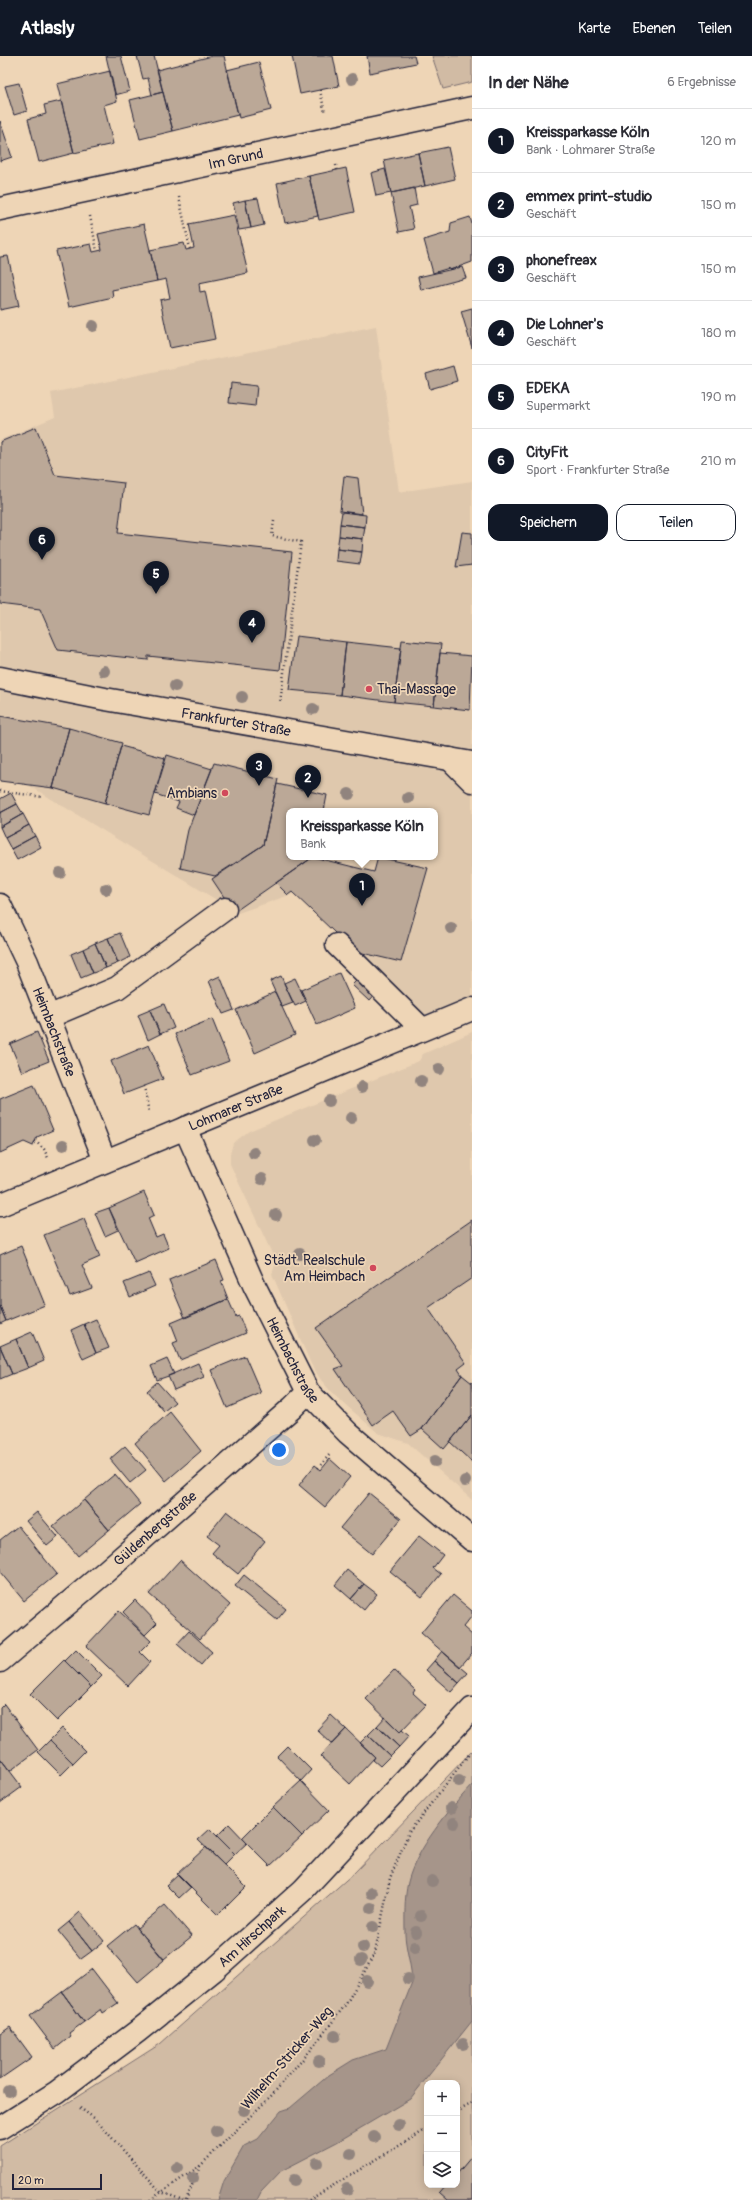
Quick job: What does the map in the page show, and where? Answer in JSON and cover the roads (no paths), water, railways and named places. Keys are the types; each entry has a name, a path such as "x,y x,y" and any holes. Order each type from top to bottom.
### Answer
{"street":[{"name":"Im Grund","path":"0,209 174,171 470,110"},
{"name":"Frankfurter Straße","path":"0,678 105,699 472,763"},
{"path":"450,759 472,781"},
{"name":"Heimbachstraße","path":"0,905 27,962 105,1161"},
{"path":"48,1017 117,988 225,909"},
{"path":"337,945 422,1029"},
{"name":"Lohmarer Straße","path":"0,1205 422,1029 472,1010"},
{"name":"Heimbachstraße","path":"185,1128 254,1285 308,1392 348,1433 472,1540"},
{"name":"Güldenbergstraße","path":"0,1661 104,1573 292,1408 308,1392"},
{"name":"Am Hirschpark","path":"0,2128 57,2092 138,2031 214,1970 303,1890 472,1709"}],"place":[{"name":"CityFit","path":"42,560"},
{"name":"EDEKA","path":"156,594"},
{"name":"Die Lohner's","path":"252,643"},
{"name":"Thai-Massage","path":"369,689"},
{"name":"phonefreax","path":"259,786"},
{"name":"Ambians","path":"225,793"},
{"name":"emmex print-studio","path":"308,798"},
{"name":"Kreissparkasse Köln","path":"362,906"},
{"name":"Städt. Realschule Am Heimbach","path":"373,1268"}]}
